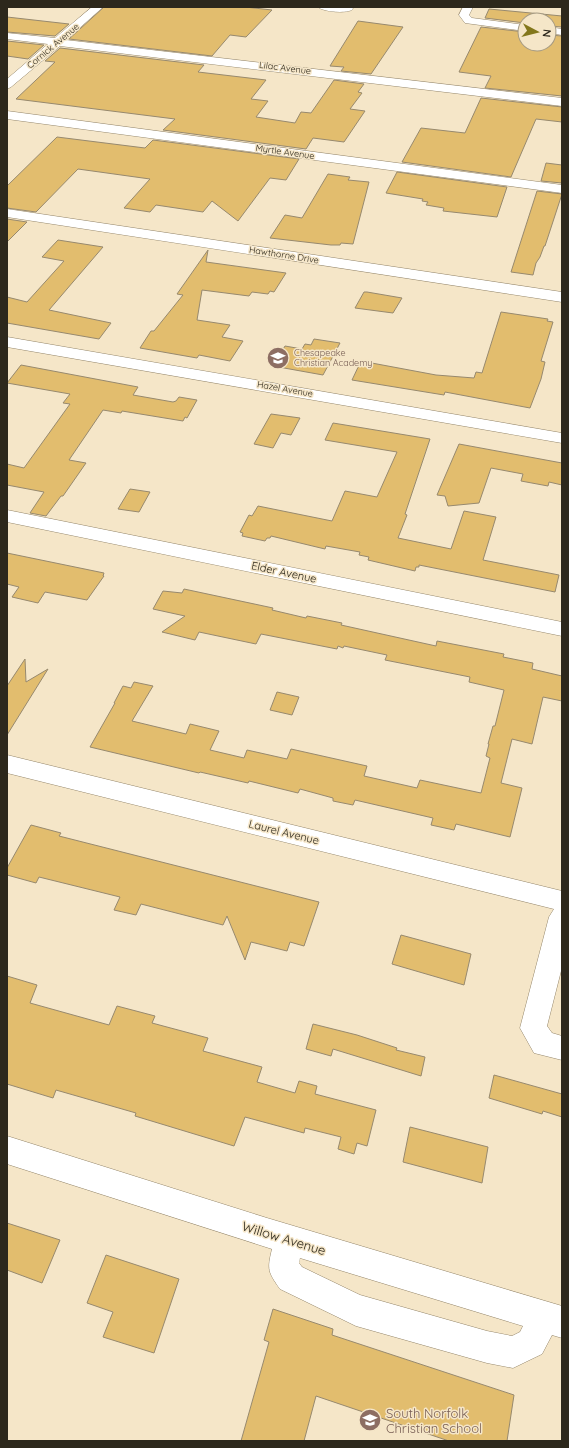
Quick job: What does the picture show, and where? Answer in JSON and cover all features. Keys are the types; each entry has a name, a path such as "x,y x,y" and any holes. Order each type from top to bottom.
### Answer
{"street":[{"name":"Cornick Avenue","path":"7,85 98,7"},
{"path":"322,7 348,9"},
{"path":"468,7 464,15 466,19 477,23 517,27"},
{"name":"Lilac Avenue","path":"7,36 562,102"},
{"name":"Myrtle Avenue","path":"7,115 562,189"},
{"name":"Hawthorne Drive","path":"7,213 562,297"},
{"name":"Hazel Avenue","path":"7,342 562,438"},
{"name":"Elder Avenue","path":"7,516 562,629"},
{"name":"Laurel Avenue","path":"7,764 562,901"},
{"path":"562,917 533,1028 544,1044 562,1048"},
{"name":"Willow Avenue","path":"7,1150 289,1240 553,1319"},
{"path":"289,1240 283,1267 291,1278 356,1310 513,1352 531,1343 553,1319"}],"building":[{"path":"104,7 245,7 272,10 246,37 230,35 212,56 69,39"},
{"path":"489,9 520,12 517,12 517,22 485,18"},
{"path":"557,16 562,16 562,27 557,27"},
{"path":"7,17 69,24 55,36 7,32"},
{"path":"358,21 403,27 371,74 341,71 344,67 330,66"},
{"path":"481,27 517,31 517,52 557,52 557,36 562,36 562,96 485,88 491,76 459,72"},
{"path":"7,41 44,45 28,59 7,56"},
{"path":"60,48 204,65 198,72 266,80 251,99 268,101 256,117 295,123 301,112 311,113 334,80 364,84 358,92 362,93 350,109 365,111 344,142 313,138 306,149 163,130 175,119 16,99 55,62 45,61"},
{"path":"481,98 562,107 562,122 536,119 511,177 402,162 421,128 465,133"},
{"path":"57,137 145,148 153,140 299,159 286,180 270,178 238,221 212,201 203,212 156,205 150,212 124,208 150,179 78,169 36,212 7,208 7,186"},
{"path":"546,163 562,165 562,183 541,181"},
{"path":"397,172 507,187 497,217 443,211 444,208 426,205 428,202 422,201 423,199 386,193"},
{"path":"328,174 350,177 348,180 369,182 353,244 341,243 340,245 331,245 270,238 285,215 302,218"},
{"path":"537,191 562,194 545,246 536,263 533,275 511,272"},
{"path":"7,219 27,222 7,242"},
{"path":"58,240 103,247 49,310 111,323 99,339 7,323 7,297 27,302 64,261 42,257"},
{"path":"208,250 206,262 286,273 274,292 270,291 268,294 252,292 249,296 202,290 197,320 230,325 222,337 243,341 230,361 199,355 197,358 140,348 151,331 154,331 183,295 177,294"},
{"path":"364,292 402,298 393,313 355,308"},
{"path":"501,312 548,319 547,321 553,322 541,361 545,362 541,379 530,408 445,392 444,395 352,380 361,361 436,375 474,378 476,372 482,373"},
{"name":"Chesapeake Christian Academy","path":"314,339 340,343 323,375 273,366 285,346 302,349 305,344 311,345"},
{"path":"21,365 138,387 133,395 173,402 179,397 197,400 187,418 185,417 183,421 122,411 121,413 103,410 69,460 86,463 63,496 61,496 46,516 30,513 44,492 7,485 7,464 24,468 70,404 63,403 70,394 7,383"},
{"path":"271,414 300,418 291,435 281,433 273,448 254,444"},
{"path":"333,423 430,439 405,514 407,515 398,538 451,549 464,511 496,517 483,560 559,575 555,592 419,565 419,567 416,567 415,571 368,560 369,557 359,555 360,552 326,546 325,549 271,536 265,541 242,536 243,533 240,532 249,515 252,516 258,506 332,521 345,491 377,497 397,452 325,440"},
{"path":"459,444 562,463 562,485 549,482 548,486 521,481 523,474 491,468 479,503 448,506 445,496 437,495"},
{"path":"130,489 150,492 139,512 118,509"},
{"path":"7,553 104,573 104,576 87,600 45,592 38,603 12,597 19,587 7,584"},
{"path":"184,589 273,608 272,610 306,618 307,616 342,623 341,625 436,646 437,641 504,654 503,657 533,663 532,669 562,676 562,701 543,697 532,744 512,739 501,783 522,788 510,837 456,824 454,830 431,825 433,818 355,800 353,805 333,801 333,798 300,789 298,793 249,781 248,783 90,747 123,686 131,688 134,682 153,686 132,721 186,734 190,724 219,731 210,750 244,758 247,750 287,759 291,749 367,766 364,776 417,788 420,780 481,793 490,758 486,756 488,744 493,726 495,726 504,690 469,682 470,677 385,660 387,655 344,646 343,648 338,646 337,649 261,634 256,644 199,632 195,640 162,632 185,616 153,609 163,591 182,593"},
{"path":"25,659 26,682 48,669 7,735 7,686"},
{"path":"277,692 299,697 292,715 270,710"},
{"path":"31,825 61,833 59,836 319,902 304,946 290,942 287,951 251,942 245,960 227,916 223,925 141,904 136,915 114,910 120,897 39,877 36,883 7,875 7,868"},
{"path":"401,935 471,954 464,985 392,964"},
{"path":"7,976 37,985 30,1003 109,1025 117,1006 155,1016 152,1023 208,1038 203,1051 262,1067 257,1082 295,1093 299,1081 317,1086 315,1094 376,1110 367,1146 357,1143 354,1154 338,1149 341,1137 305,1128 304,1133 245,1117 234,1146 135,1116 136,1113 56,1090 53,1098 7,1084"},
{"path":"313,1024 357,1035 397,1048 396,1050 425,1057 421,1076 333,1049 331,1056 306,1049"},
{"path":"494,1075 562,1094 562,1117 543,1111 542,1114 489,1098"},
{"path":"410,1127 488,1147 482,1183 403,1162"},
{"path":"7,1223 60,1240 42,1283 7,1270"},
{"path":"106,1255 179,1279 154,1353 103,1337 113,1312 87,1303"},
{"path":"273,1309 333,1329 332,1335 514,1395 507,1441 449,1441 316,1396 304,1441 241,1441 269,1342 264,1340"}],"place":[{"name":"Chesapeake Christian Academy","path":"278,358"},
{"name":"South Norfolk Christian School","path":"370,1420"}]}
